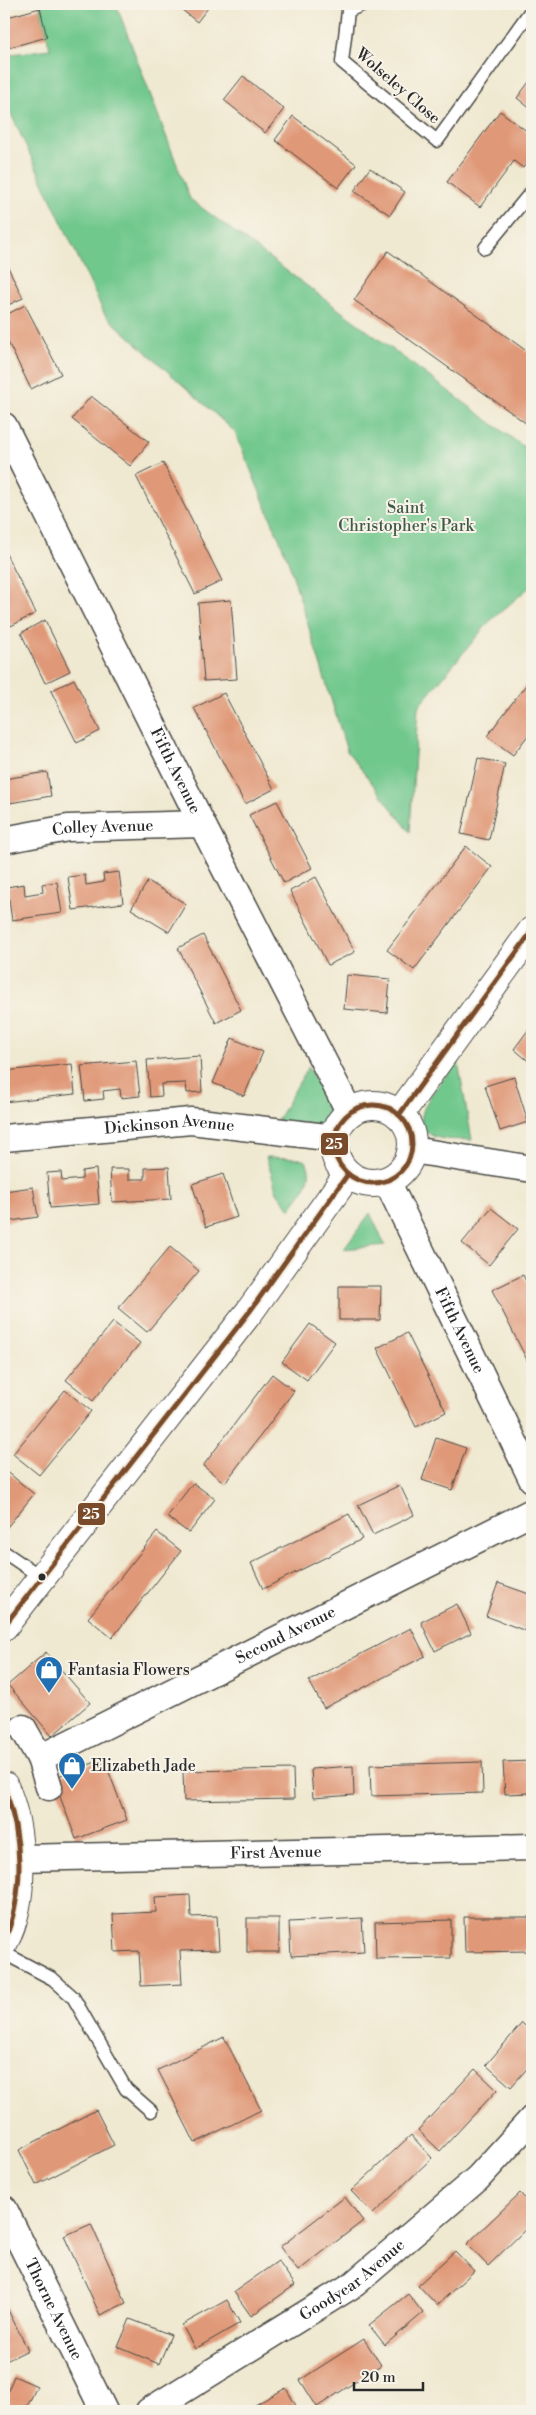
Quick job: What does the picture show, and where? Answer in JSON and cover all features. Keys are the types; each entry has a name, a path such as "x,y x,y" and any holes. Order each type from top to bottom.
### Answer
{"street":[{"name":"Fifth Avenue","path":"4,426 202,824 350,1113"},
{"name":"Colley Avenue","path":"4,840 68,828 202,824"},
{"path":"399,1115 532,932"},
{"path":"375,1105 388,1108 399,1115 407,1125 412,1137 412,1150 404,1169 387,1181 367,1182 348,1174 340,1164 335,1151 335,1138 338,1128 350,1113 362,1107 375,1105"},
{"name":"Dickinson Avenue","path":"4,1138 191,1121 335,1138"},
{"path":"412,1150 532,1168"},
{"path":"4,1626 250,1311 348,1174"},
{"name":"Fifth Avenue","path":"387,1181 532,1479"},
{"name":"Second Avenue","path":"40,1758 532,1512"},
{"path":"23,1728 40,1758 49,1787"},
{"path":"4,1786 15,1815 20,1858 18,1893 4,1942"},
{"name":"First Avenue","path":"20,1858 532,1847"},
{"name":"Goodyear Avenue","path":"149,2411 354,2284 478,2178 532,2119"},
{"name":"Thorne Avenue","path":"4,2209 104,2411"}],"lane":[{"name":"Wolseley Close","path":"364,4 348,12 342,62 437,141 532,9"},
{"path":"485,248 532,191"},
{"path":"4,1552 41,1577"},
{"path":"4,1953 53,1979 73,1997 126,2088 151,2111"}],"green space":[{"name":"Saint Christopher's Park","path":"39,4 116,4 190,199 532,453 532,585 489,622 418,707 410,832 347,751 288,560 235,432 105,315 4,99 4,55 50,49"},
{"path":"458,1062 472,1140 437,1138 424,1129 422,1120 429,1099"},
{"path":"308,1067 326,1101 326,1123 320,1126 277,1121"},
{"path":"266,1157 296,1158 306,1161 309,1174 306,1186 290,1209 277,1192"},
{"path":"370,1213 385,1245 344,1249"}],"building":[{"path":"211,4 197,22 176,5"},
{"path":"40,8 47,37 4,49 4,18"},
{"path":"243,76 284,109 265,133 224,100"},
{"path":"532,78 532,110 517,98"},
{"path":"500,111 532,135 532,156 523,168 514,161 480,207 447,182"},
{"path":"293,116 356,164 338,188 275,140"},
{"path":"370,168 405,192 390,215 354,191"},
{"path":"388,251 532,355 532,423 530,426 354,300"},
{"path":"4,259 23,298 4,307"},
{"path":"25,305 61,374 31,389 4,334 4,316"},
{"path":"91,396 149,442 130,466 72,419"},
{"path":"163,463 222,581 195,594 136,476"},
{"path":"4,550 36,613 11,626 4,613"},
{"path":"231,600 237,679 204,681 198,603"},
{"path":"45,620 70,671 45,683 21,633"},
{"path":"532,677 532,730 513,755 487,736"},
{"path":"74,679 100,731 77,743 51,691"},
{"path":"224,693 274,789 245,804 194,708"},
{"path":"478,758 505,764 489,840 461,834"},
{"path":"47,772 51,796 4,804 4,779"},
{"path":"277,801 312,868 284,883 249,815"},
{"path":"466,846 492,867 414,970 387,950"},
{"path":"119,872 123,903 73,910 68,877 85,875 86,885 104,882 103,874"},
{"path":"316,877 355,952 328,965 290,891"},
{"path":"148,881 186,904 169,932 131,909"},
{"path":"57,882 62,913 12,920 7,887 24,884 25,895 43,892 42,884"},
{"path":"203,935 241,1010 216,1023 178,948"},
{"path":"347,975 390,979 387,1013 344,1009"},
{"path":"532,1025 532,1064 514,1049"},
{"path":"232,1038 263,1052 244,1096 213,1083"},
{"path":"200,1056 202,1092 187,1093 186,1083 161,1084 162,1096 150,1097 147,1060"},
{"path":"136,1061 140,1096 121,1098 120,1089 103,1091 104,1099 85,1101 81,1066"},
{"path":"72,1064 75,1094 4,1102 4,1071"},
{"path":"514,1077 528,1122 500,1131 485,1086"},
{"path":"169,1167 171,1199 112,1202 110,1169 129,1169 129,1179 145,1179 145,1168"},
{"path":"96,1169 99,1204 50,1208 47,1173 61,1172 62,1181 82,1179 82,1171"},
{"path":"223,1174 237,1217 206,1227 192,1184"},
{"path":"33,1187 38,1217 4,1222 4,1191"},
{"path":"491,1208 518,1229 489,1265 462,1243"},
{"path":"170,1247 199,1271 147,1332 118,1308"},
{"path":"523,1275 532,1293 532,1365 530,1366 492,1290"},
{"path":"339,1286 381,1286 380,1320 339,1320"},
{"path":"113,1322 140,1343 93,1401 66,1380"},
{"path":"310,1324 335,1342 307,1380 282,1362"},
{"path":"407,1333 446,1412 416,1427 377,1348"},
{"path":"272,1374 294,1391 225,1483 203,1466"},
{"path":"65,1390 91,1411 39,1475 13,1454"},
{"path":"436,1438 466,1448 452,1490 422,1480"},
{"path":"4,1469 34,1494 4,1531"},
{"path":"193,1483 215,1499 189,1533 167,1517"},
{"path":"400,1485 414,1515 373,1535 358,1505"},
{"path":"349,1514 362,1539 263,1589 251,1563"},
{"path":"157,1532 181,1551 112,1638 88,1618"},
{"path":"498,1583 532,1595 532,1614 526,1631 486,1616"},
{"path":"457,1604 471,1633 435,1651 421,1622"},
{"path":"411,1628 425,1656 324,1708 309,1681"},
{"name":"Fantasia Flowers","path":"46,1652 90,1703 52,1736 8,1685"},
{"path":"104,1759 127,1820 76,1839 53,1778"},
{"path":"532,1761 532,1793 505,1794 503,1762"},
{"path":"482,1762 483,1793 371,1796 370,1765"},
{"path":"353,1766 354,1795 313,1798 311,1769"},
{"path":"293,1769 294,1799 184,1801 183,1771"},
{"path":"190,1895 191,1917 217,1916 219,1950 180,1951 182,1984 141,1986 139,1951 115,1952 113,1914 156,1912 155,1897"},
{"path":"464,1917 532,1917 532,1951 465,1952"},
{"path":"247,1918 279,1918 279,1952 247,1952"},
{"path":"362,1918 364,1952 291,1956 289,1922"},
{"path":"451,1920 451,1958 376,1959 375,1922"},
{"path":"522,2023 532,2032 532,2063 511,2087 486,2065"},
{"path":"224,2037 261,2110 195,2143 158,2070"},
{"path":"475,2069 497,2090 440,2151 418,2130"},
{"path":"96,2110 114,2145 36,2185 19,2150"},
{"path":"411,2135 432,2158 373,2214 351,2191"},
{"path":"520,2193 532,2206 532,2223 488,2266 467,2244"},
{"path":"345,2197 363,2221 298,2271 280,2247"},
{"path":"91,2224 126,2303 100,2315 64,2236"},
{"path":"455,2251 474,2271 437,2305 418,2285"},
{"path":"278,2261 295,2285 251,2316 234,2292"},
{"path":"408,2294 423,2313 385,2345 369,2325"},
{"path":"227,2300 240,2323 195,2349 182,2325"},
{"path":"4,2302 28,2350 4,2362"},
{"path":"130,2319 171,2335 159,2364 118,2347"},
{"path":"364,2339 381,2365 317,2407 300,2380"},
{"path":"14,2376 37,2386 25,2411 4,2411 4,2400"},
{"path":"286,2388 299,2411 244,2411"}],"transit line":[{"name":"25","path":"399,1115 532,931"},
{"name":"25","path":"373,1105 388,1108 400,1117 409,1129 412,1144 409,1159 400,1171 388,1180 373,1183 358,1180 346,1171 337,1159 334,1144 337,1129 346,1117 358,1108 373,1105"},
{"name":"25","path":"4,1626 250,1311 348,1174"},
{"name":"25","path":"4,1786 15,1825 19,1864 16,1904 4,1942"}],"place":[{"name":"Fantasia Flowers","path":"49,1694"},
{"name":"Elizabeth Jade","path":"72,1790"}]}
